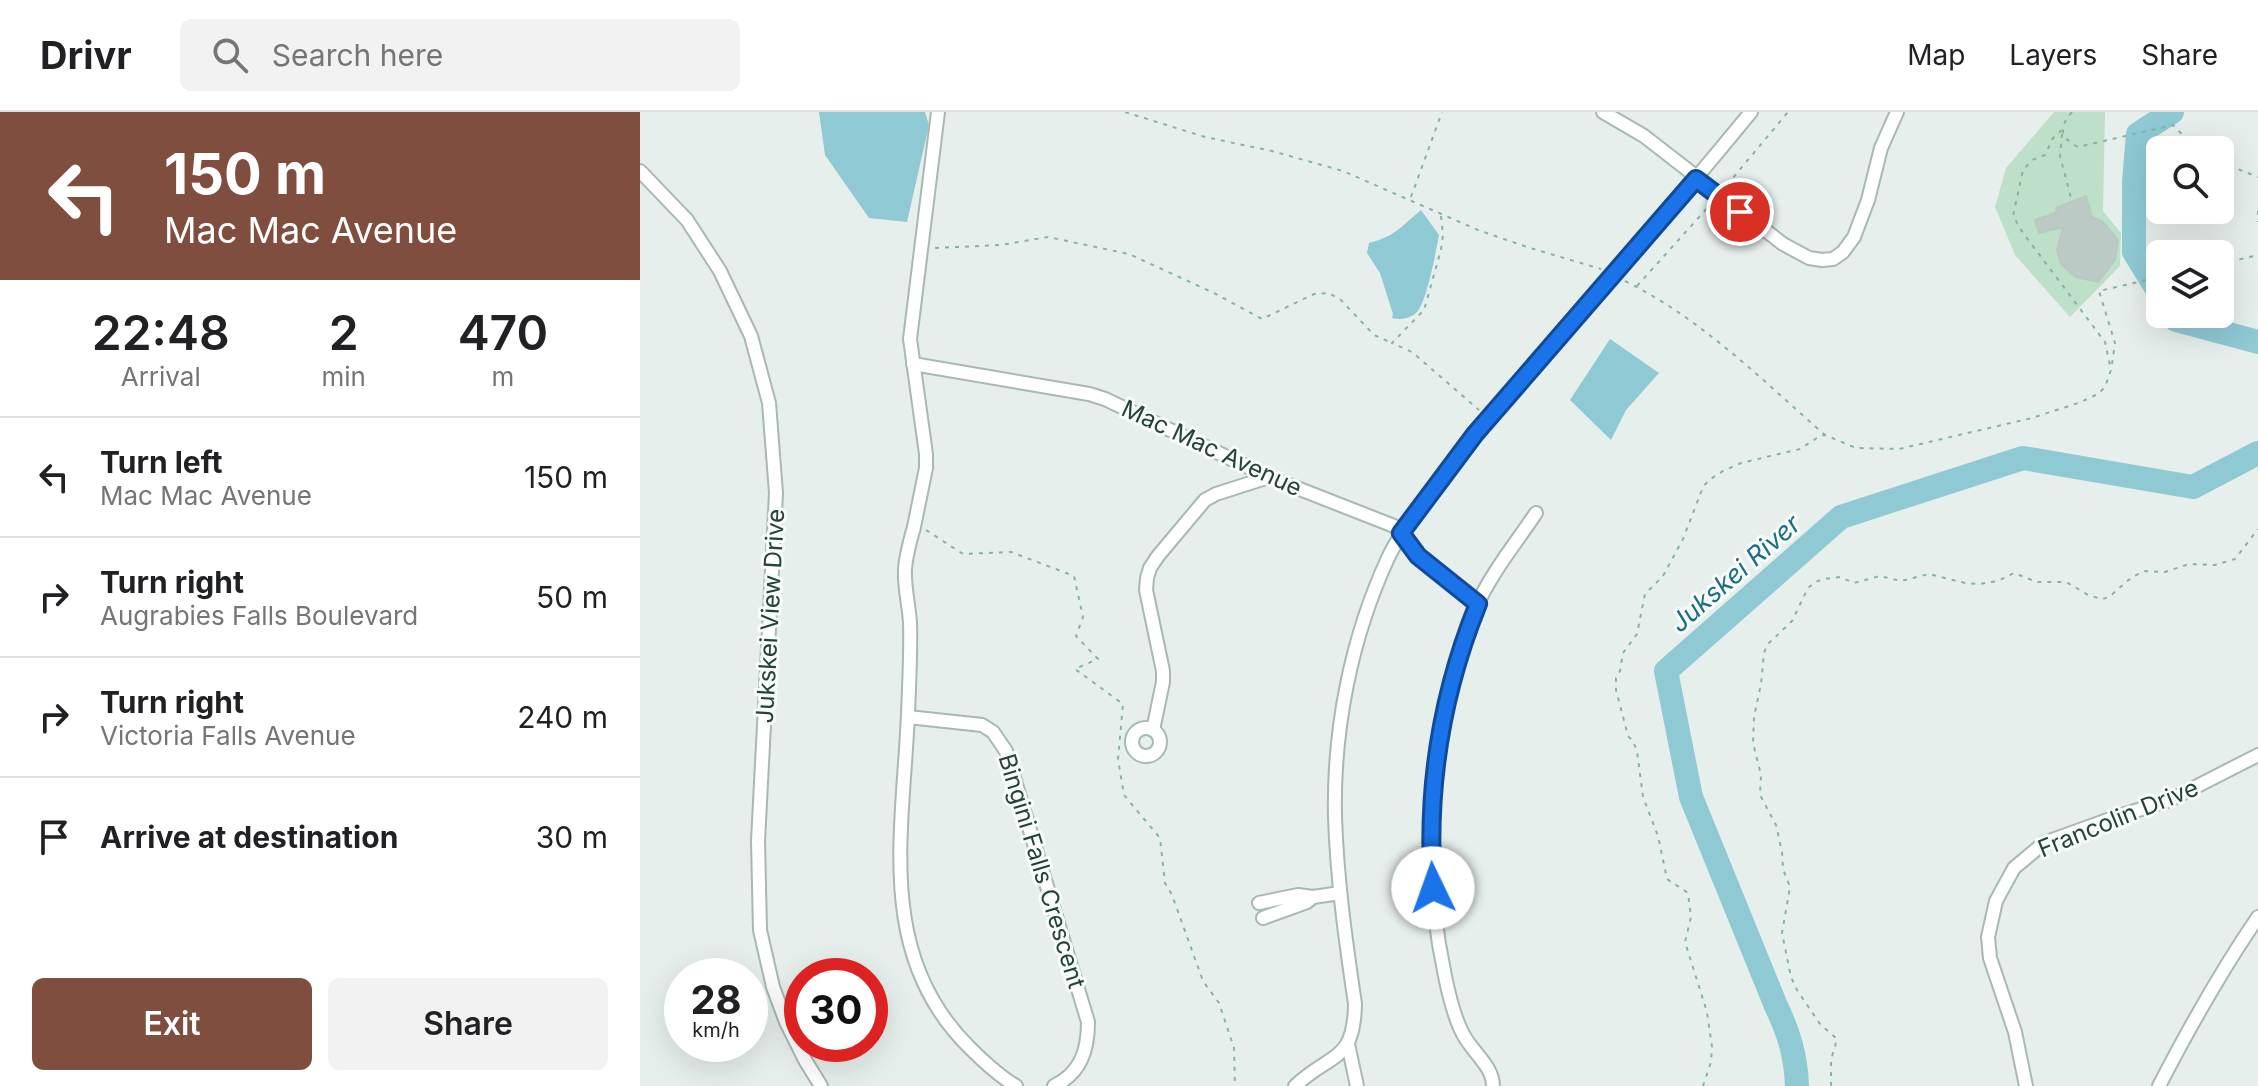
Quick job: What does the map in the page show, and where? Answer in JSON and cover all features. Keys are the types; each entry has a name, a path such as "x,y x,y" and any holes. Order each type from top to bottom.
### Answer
{"street":[{"path":"938,112 910,339 926,468 905,569 910,627 908,717 900,815 901,900 913,956 939,1012 956,1035 1016,1086"},
{"path":"1603,112 1644,136 1696,179 1795,252 1809,258 1833,259 1843,252 1854,237 1881,148 1897,112"},
{"path":"1357,1086 1348,1044 1355,1004 1340,893 1335,817 1338,744 1358,640 1389,555 1436,485 1489,419 1751,112"},
{"name":"Jukskei View Drive","path":"640,171 687,220 720,271 751,336 769,403 776,493 758,841 760,930 773,987 786,1022 821,1086"},
{"name":"Mac Mac Avenue","path":"913,364 1105,399 1269,477 1384,521 1401,533 1418,556 1478,604"},
{"path":"1153,730 1163,671 1146,590 1150,568 1205,500 1269,477"},
{"path":"1493,1086 1491,1073 1467,1041 1454,1013 1439,942 1430,854 1434,778 1446,702 1478,604 1495,572 1536,513"},
{"name":"Bingini Falls Crescent","path":"908,717 982,725 993,732 1006,751 1088,1022 1088,1043 1083,1058 1072,1073 1054,1086"},
{"name":"Francolin Drive","path":"2026,1086 2015,1032 1990,958 1988,937 1996,901 2014,868 2044,843 2170,800 2258,755"},
{"path":"1259,903 1298,895 1313,897 1340,893"},
{"path":"1263,918 1313,897"},
{"path":"2159,1086 2232,955 2258,917"},
{"path":"1295,1086 1348,1044"}],"path":[{"path":"1125,112 1205,137 1330,167 1487,233 1589,265 1613,276 1693,321 1825,435 1856,448 1899,449 1987,430 2069,406 2098,394 2105,387 2111,370 2115,343 2099,291 2146,280"},
{"path":"1410,199 1442,112"},
{"path":"2071,198 2060,156 2065,120 2072,112"},
{"path":"2063,129 2067,140 2078,147 2173,125 2184,136"},
{"path":"2063,129 2053,138 2045,155 2032,160 2023,170 2013,216 2105,342 2111,370"},
{"path":"2234,168 2258,177"},
{"path":"2258,211 2258,222"},
{"path":"1392,343 1424,310 1441,250 1441,214"},
{"path":"921,248 1001,245 1048,237 1129,254 1262,319 1314,294 1328,293 1340,299 1374,335 1412,352 1489,419"},
{"path":"2234,261 2258,255"},
{"path":"1703,1086 1712,1047 1707,1012 1685,942 1691,917 1688,893 1667,879 1658,836 1643,797 1637,751 1628,736 1616,678 1624,649 1637,634 1645,594 1669,566 1703,487 1709,480 1741,463 1800,449 1825,435"},
{"path":"915,523 963,554 1011,552 1074,576 1083,617 1076,636 1098,659 1075,669 1123,704 1118,759 1124,795 1160,838 1165,883 1203,981 1219,1003 1234,1048 1235,1086"},
{"path":"1831,1086 1831,1060 1837,1039 1816,1018 1791,977 1782,933 1790,887 1783,869 1776,825 1760,795 1761,769 1752,731 1767,645 1792,621 1808,588 1815,582 1835,576 1854,583 1874,576 1901,581 1929,574 1979,584 1998,581 2014,573 2037,582 2066,582 2090,596 2103,599 2145,571 2165,572 2189,564 2215,565 2235,559 2258,529"}],"green space":[{"path":"2054,112 2105,112 2103,211 2121,233 2120,266 2070,317 2015,255 1995,207 2006,168"}],"water":[{"path":"819,112 925,112 929,125 907,222 869,218 825,155"},
{"path":"1421,210 1439,235 1428,287 1417,312 1405,318 1392,318 1380,273 1367,253 1369,243 1391,234"},
{"path":"1610,339 1659,373 1626,410 1611,440 1570,400"}],"building":[{"path":"2086,196 2092,217 2102,221 2118,240 2115,260 2098,282 2076,277 2061,264 2057,250 2063,227 2039,233 2035,220"}],"waterway":[{"name":"Jukskei River","path":"2146,271 2134,252 2138,134 2172,112"},
{"name":"Jukskei River","path":"2206,328 2258,342"},
{"name":"Jukskei River","path":"1797,1086 1785,1026 1691,797 1666,671 1841,517 2023,458 2193,487 2258,453"}],"route":[{"path":"1433,888 1431,812 1440,735 1453,675 1478,604 1418,556 1401,533 1475,434 1696,179 1740,212"}]}
